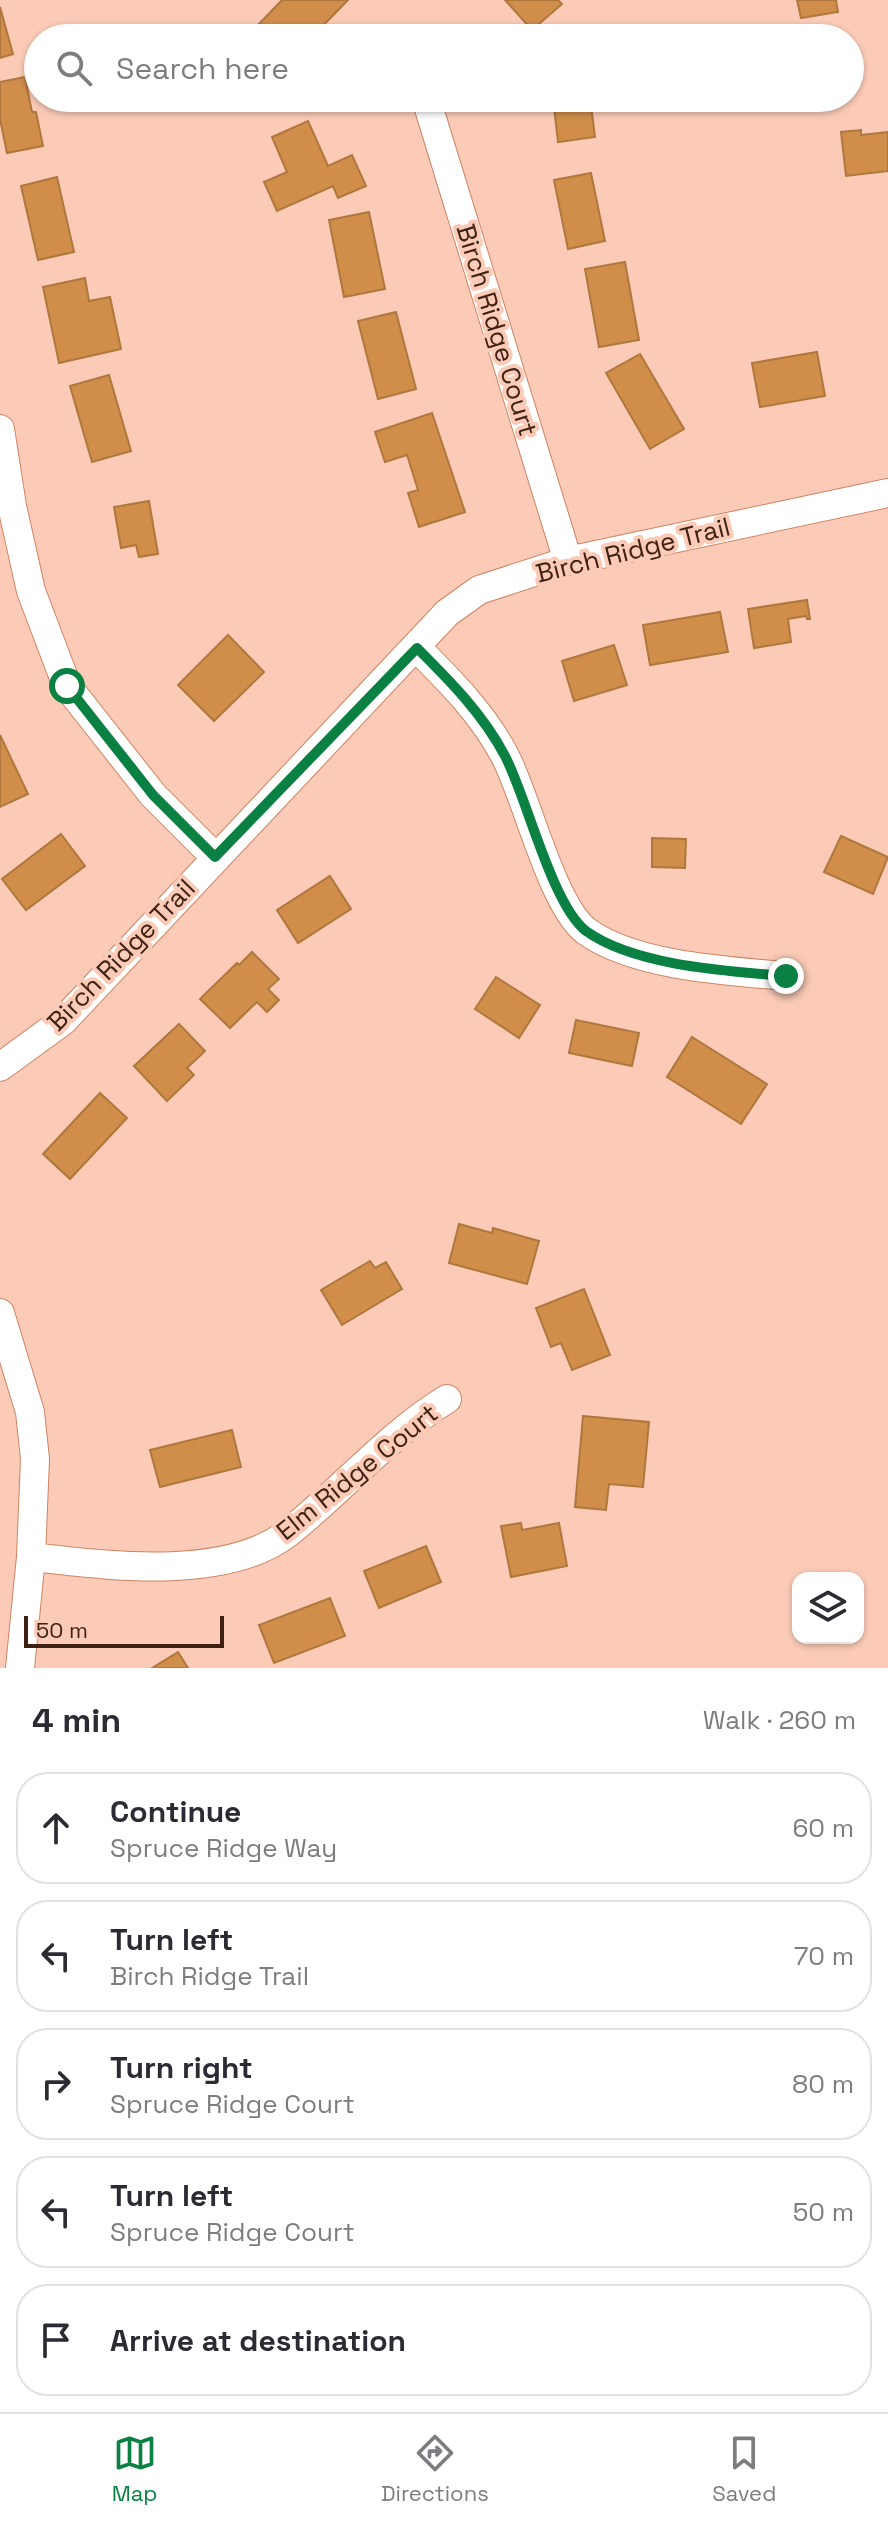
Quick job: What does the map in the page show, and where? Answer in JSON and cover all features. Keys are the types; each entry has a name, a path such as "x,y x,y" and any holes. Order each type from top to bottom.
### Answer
{"street":[{"name":"Birch Ridge Court","path":"430,112 568,561"},
{"path":"0,429 12,506 31,591 67,686 153,795 215,857"},
{"name":"Birch Ridge Trail","path":"0,1067 63,1021 447,613 479,590 568,561 888,493"},
{"path":"417,648 472,704 505,756 567,908 585,930 628,953 722,971 786,976"},
{"path":"0,1313 30,1412 35,1459 31,1557 20,1668"},
{"name":"Elm Ridge Court","path":"31,1557 95,1564 191,1567 240,1557 285,1535 415,1419 447,1399"}],"building":[{"path":"282,0 348,0 325,24 259,24"},
{"path":"505,0 558,0 562,4 539,24 527,24"},
{"path":"797,0 836,0 838,12 801,18"},
{"path":"0,7 13,54 0,58"},
{"path":"24,77 24,112 36,112 43,146 7,153 0,119 0,82"},
{"path":"555,112 592,112 595,137 558,142"},
{"path":"308,121 328,166 352,155 366,186 338,198 333,186 277,211 264,182 287,172 272,137"},
{"path":"861,130 861,135 888,132 888,171 846,176 841,132"},
{"path":"591,173 605,241 568,249 554,180"},
{"path":"57,177 74,252 38,260 21,186"},
{"path":"369,212 385,289 344,297 329,220"},
{"path":"625,262 639,340 599,347 585,269"},
{"path":"85,278 89,301 110,297 121,349 59,363 43,287"},
{"path":"396,312 416,389 378,399 358,321"},
{"path":"817,352 825,396 760,407 752,363"},
{"path":"640,354 684,429 650,449 606,373"},
{"path":"109,375 131,451 92,462 70,386"},
{"path":"432,413 465,512 419,527 408,493 418,490 407,455 385,462 375,432"},
{"path":"149,501 158,554 139,557 136,545 121,548 114,507"},
{"path":"807,600 810,619 806,616 788,619 791,642 754,648 748,609"},
{"path":"720,612 728,652 650,665 643,625"},
{"path":"228,635 264,672 214,721 178,685"},
{"path":"614,645 627,685 574,701 562,661"},
{"path":"0,735 28,794 0,807"},
{"path":"61,834 85,866 26,910 2,879"},
{"path":"841,836 888,857 873,894 824,872"},
{"path":"652,838 686,839 685,868 652,867"},
{"path":"330,876 351,909 298,943 277,910"},
{"path":"252,952 279,979 268,989 279,1000 267,1012 257,1002 230,1028 200,999"},
{"path":"496,977 540,1005 519,1038 475,1009"},
{"path":"576,1020 639,1033 632,1066 569,1053"},
{"path":"179,1024 205,1051 187,1068 194,1075 167,1101 134,1066"},
{"path":"692,1037 767,1084 741,1124 667,1077"},
{"path":"100,1093 127,1118 70,1179 43,1154"},
{"path":"459,1224 492,1233 493,1228 539,1241 527,1284 449,1263"},
{"path":"370,1261 375,1268 386,1262 402,1289 342,1325 321,1290"},
{"path":"584,1289 610,1355 572,1370 561,1343 551,1347 536,1308"},
{"path":"583,1416 649,1422 643,1487 609,1484 606,1510 575,1507"},
{"path":"232,1430 241,1467 160,1487 150,1450"},
{"path":"521,1523 522,1530 559,1523 567,1566 511,1577 501,1526"},
{"path":"426,1546 441,1582 379,1608 364,1571"},
{"path":"330,1598 345,1636 274,1663 259,1625"},
{"path":"178,1652 188,1668 152,1668"}],"route":[{"path":"67,686 153,795 215,857 417,648 472,704 505,756 567,908 585,930 628,953 722,971 786,976"}]}
